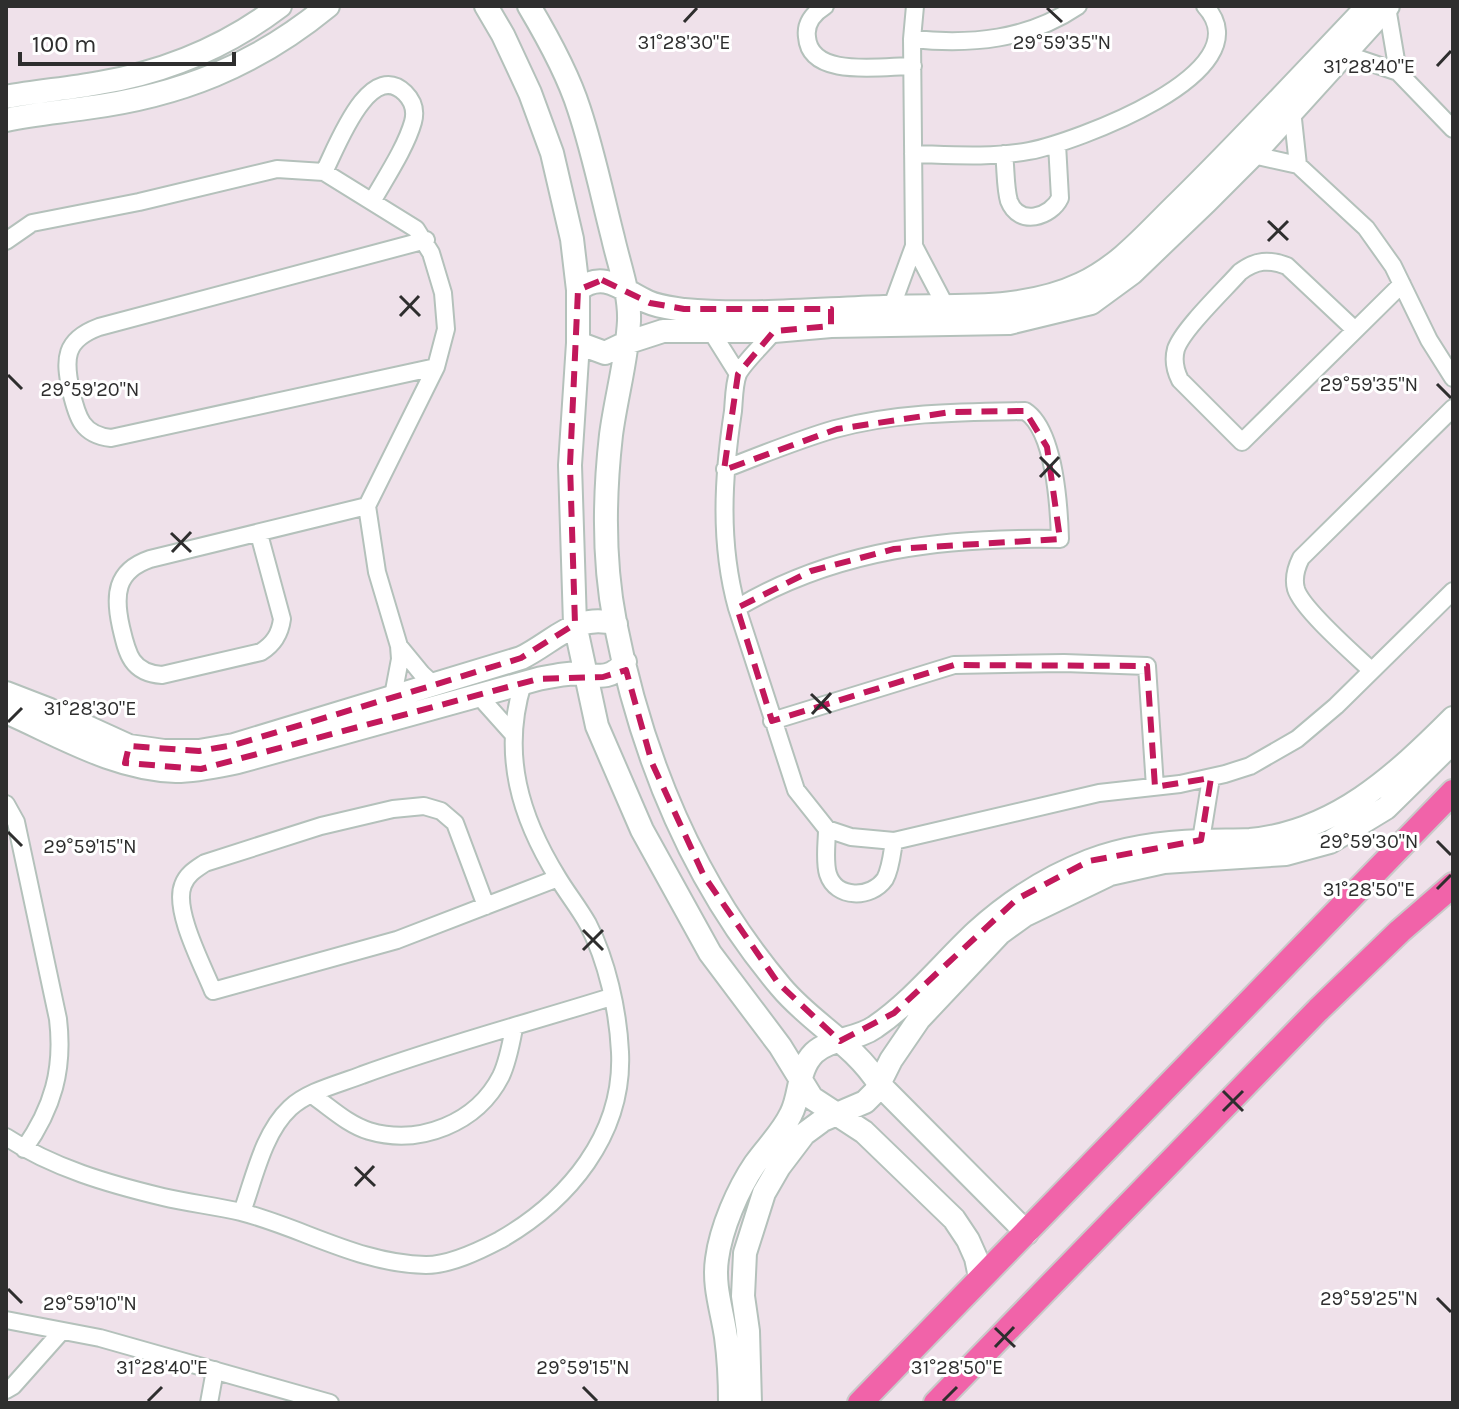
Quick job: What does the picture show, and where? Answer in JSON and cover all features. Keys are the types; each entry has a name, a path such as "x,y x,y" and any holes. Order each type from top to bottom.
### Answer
{"main road":[{"path":"860,1403 1453,792"},
{"path":"936,1403 1318,1010 1453,885"}],"street":[{"path":"6,97 100,83 188,60 235,38 280,6"},
{"path":"6,120 181,89 222,73 280,41 328,6"},
{"path":"486,6 530,93 552,153 567,215 578,290 578,343 570,465 575,624 602,737 624,792 665,876 710,953 800,1076 812,1098 864,1132 954,1219 968,1240 980,1277"},
{"path":"529,6 578,106 596,166 629,317 611,435 607,577 625,662 652,763 704,876 738,930 778,983 806,1014 862,1060 879,1084 1027,1233"},
{"path":"825,6 815,13 806,31 810,51 817,59 835,67 913,66"},
{"path":"892,306 914,246 912,39 915,6"},
{"path":"912,39 949,43 985,41 1021,33 1050,22 1078,6"},
{"path":"913,154 1004,154 1057,144 1129,117 1168,93 1204,65 1216,39 1215,25 1205,6"},
{"path":"578,343 605,353 663,331 708,321 971,315 1031,319 1132,273 1304,86 1368,6"},
{"path":"1245,149 1292,110 1304,86 1345,54 1387,6"},
{"path":"1387,6 1398,72"},
{"path":"1345,54 1398,72 1453,129"},
{"path":"324,172 368,93 384,86 401,89 412,103 414,120 373,200"},
{"path":"1292,110 1298,165"},
{"path":"1004,154 1010,202 1023,215 1041,217 1056,207 1060,198 1057,144"},
{"path":"1245,149 1298,165 1366,228 1402,284 1429,340 1453,378"},
{"path":"6,241 32,223 139,202 261,171 324,172 373,200 416,229 426,240 446,309 446,329 436,367 367,506 377,572 399,646 400,659 393,696"},
{"path":"426,240 99,327 76,340 68,352 66,366 78,419 92,434 111,438 436,367"},
{"path":"914,246 945,305"},
{"path":"1354,329 1287,266 1275,261 1263,261 1240,272 1182,338 1177,348 1175,370 1180,380 1242,442 1402,284"},
{"path":"578,290 594,280 602,280 650,303 708,321 774,331 892,306 945,305 971,315"},
{"path":"708,321 738,374"},
{"path":"774,331 738,374 725,469 727,555 737,608 796,790 827,829 851,837 894,841 1099,793 1211,778 1250,766 1297,739 1336,706 1453,591"},
{"path":"1371,670 1300,599 1296,589 1296,568 1301,558 1453,408"},
{"path":"725,469 823,433 886,419 951,412 1025,411 1031,414 1047,447 1059,505 1060,539 965,541 894,549 811,571 737,608"},
{"path":"259,534 282,619 281,629 270,647 261,652 162,675 152,675 134,665 127,651 116,606 117,591 127,573 135,566 150,559 367,506"},
{"path":"6,712 89,751 127,754 199,751 234,745 521,658 575,624 599,621 616,624"},
{"path":"399,646 434,685"},
{"path":"6,693 50,710 127,754 163,770 201,769 238,762 555,675 603,677 619,669 625,662"},
{"path":"772,721 954,665 1064,663 1147,666 1155,787"},
{"path":"6,1137 64,1168 163,1197 242,1212 374,1258 428,1265 468,1256 530,1223 561,1197 587,1165 606,1129 618,1090 621,1055 617,1019 600,953 587,923 527,822 519,796 513,734 523,683"},
{"path":"479,696 513,734"},
{"path":"730,1403 730,1367 717,1295 717,1258 727,1223 742,1189 754,1165 791,1114 800,1076 814,1053 872,1030 894,1013 978,931 1017,899 1089,861 1149,846 1286,835 1325,821 1366,796 1407,764 1453,718"},
{"path":"750,1403 748,1331 743,1296 745,1253 764,1193 804,1134 823,1120 865,1102 919,1019 1000,933 1025,915 1110,874 1164,862 1286,854 1330,842 1386,808 1453,742"},
{"path":"1201,840 1211,778"},
{"path":"6,804 16,822 61,1042 60,1065 52,1099 38,1130 24,1149"},
{"path":"486,906 455,823 441,811 424,806 393,809 321,826 205,863 184,882 180,896 181,911 213,991 397,940 486,906 558,878"},
{"path":"827,829 827,872 833,882 852,894 874,889 883,882 894,841"},
{"path":"242,1212 268,1141 279,1121 289,1109 312,1095 436,1048 514,1028 611,997"},
{"path":"312,1095 345,1120 369,1130 407,1135 445,1127 468,1115 487,1097 501,1075 514,1028"},
{"path":"6,1320 100,1338 330,1403"},
{"path":"6,1390 61,1332"},
{"path":"209,1403 215,1370"}],"highlighted area":[{"path":"602,280 650,303 684,309 831,309 831,326 774,331 738,374 724,470 837,429 951,412 1025,411 1047,447 1060,539 894,549 811,571 737,608 772,721 954,665 1147,666 1155,787 1211,778 1201,840 1089,861 1017,899 894,1013 840,1041 778,983 704,876 652,763 626,670 603,677 538,679 201,769 125,763 129,746 199,751 234,745 434,685 521,658 575,624 570,465 578,290"}]}
